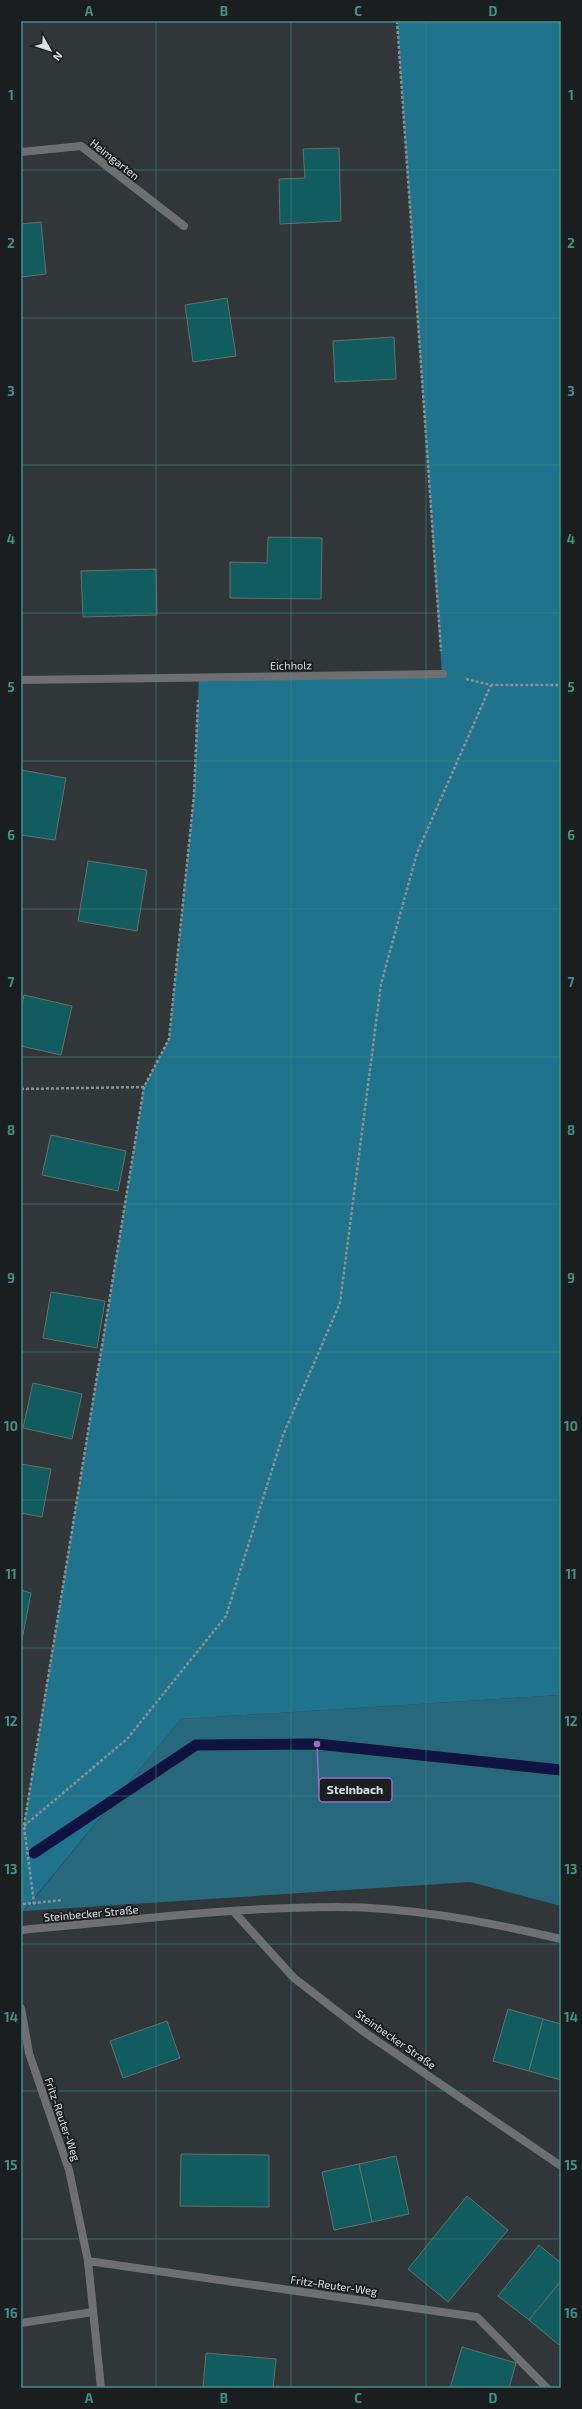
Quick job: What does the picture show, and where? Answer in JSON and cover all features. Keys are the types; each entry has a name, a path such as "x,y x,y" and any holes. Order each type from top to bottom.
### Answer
{"street":[{"name":"Heimgarten","path":"21,152 81,146 184,226"},
{"name":"Eichholz","path":"21,680 442,674"},
{"name":"Steinbecker Straße","path":"21,1930 234,1912 338,1907 426,1912 561,1939"},
{"name":"Steinbecker Straße","path":"234,1912 294,1978 364,2032 561,2166"},
{"name":"Fritz-Reuter-Weg","path":"21,2008 29,2053 69,2170 88,2261 101,2388"},
{"name":"Fritz-Reuter-Weg","path":"88,2261 477,2317 547,2388"},
{"path":"21,2323 93,2312"}],"path":[{"path":"397,21 442,674 491,685 561,685"},
{"path":"30,1907 34,1903 24,1826 144,1087 169,1039 194,795 199,678"},
{"path":"24,1826 127,1739 226,1616 283,1435 340,1303 381,984 415,861 491,685"},
{"path":"21,1089 144,1087"}],"shaded area":[{"path":"397,21 561,21 561,1695 181,1719 21,1914 21,1843 144,1087 169,1039 194,795 199,678 442,674"},
{"path":"561,1695 561,1906 470,1882 24,1911 181,1719"}],"building":[{"path":"339,148 341,221 280,224 279,179 305,178 303,149"},
{"path":"41,222 46,274 21,277 21,224"},
{"path":"227,298 236,356 193,362 185,305"},
{"path":"394,337 396,379 335,382 333,341"},
{"path":"268,537 322,538 321,599 230,598 230,562 267,563"},
{"path":"156,569 157,615 83,617 81,571"},
{"path":"21,770 66,778 55,840 21,835"},
{"path":"88,861 147,870 137,931 78,921"},
{"path":"24,995 72,1006 61,1055 21,1046 21,1010"},
{"path":"51,1135 126,1151 118,1191 42,1175"},
{"path":"51,1292 105,1301 97,1348 43,1338"},
{"path":"33,1383 82,1394 72,1439 23,1428"},
{"path":"21,1464 51,1469 42,1517 21,1513"},
{"path":"21,1590 31,1593 21,1645"},
{"path":"508,2009 543,2019 529,2071 493,2061"},
{"path":"543,2019 561,2024 561,2080 529,2071"},
{"path":"167,2021 180,2058 123,2078 110,2041"},
{"path":"181,2154 269,2155 269,2207 180,2206"},
{"path":"396,2156 409,2214 372,2222 359,2164"},
{"path":"359,2164 372,2222 334,2230 322,2172"},
{"path":"467,2196 508,2230 448,2302 408,2269"},
{"path":"539,2245 561,2263 561,2281 529,2320 498,2296"},
{"path":"561,2281 561,2342 559,2345 529,2320"},
{"path":"462,2347 516,2363 509,2388 450,2388"},
{"path":"206,2353 276,2359 273,2388 203,2388"}],"waterway":[{"path":"34,1853 196,1745 317,1744 561,1770"}],"place":[{"name":"Steinbach","path":"317,1744"}]}
